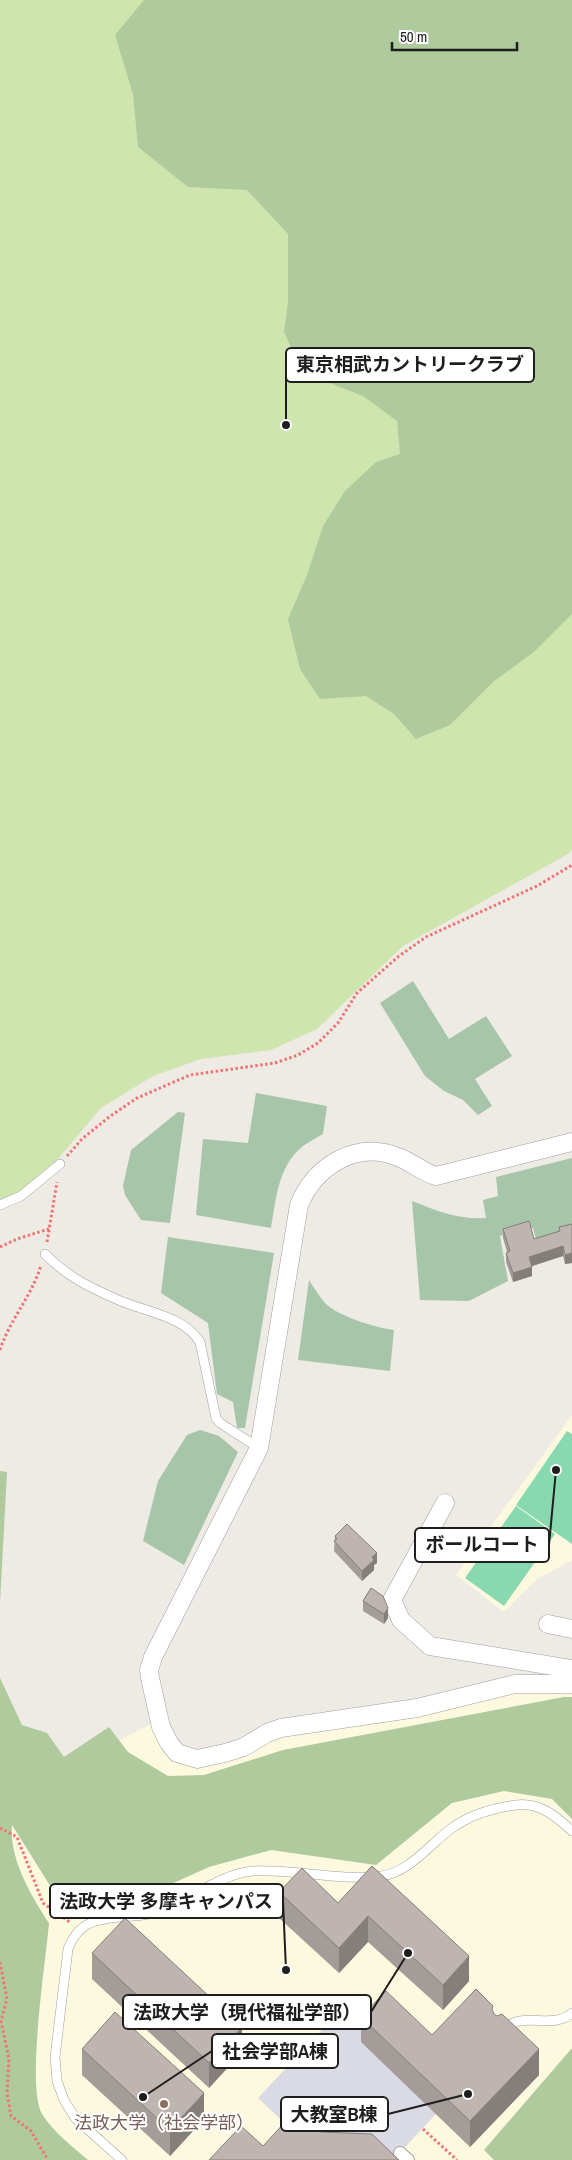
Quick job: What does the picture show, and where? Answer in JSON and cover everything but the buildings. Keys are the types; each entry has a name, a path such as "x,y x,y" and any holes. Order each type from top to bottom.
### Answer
{"street":[{"path":"567,1677 515,1684 409,1710 281,1728 267,1733 244,1748 204,1758 189,1758 177,1753 168,1743 162,1727 150,1678 151,1663 259,1448 299,1205 310,1183 320,1173 342,1159 373,1151 398,1157 436,1176 572,1142"},
{"path":"445,1503 392,1600 401,1620 430,1646 567,1677"},
{"path":"548,1624 572,1629"}],"lane":[{"path":"0,1205 21,1196 60,1164"},
{"path":"45,1254 70,1277 117,1300 175,1321 194,1333 200,1342 216,1418 220,1423 259,1448"},
{"path":"122,2160 76,2118 64,2100 57,2081 55,2057 68,1950 72,1939 80,1929 96,1921 147,1915 164,1910 232,1876 252,1871 362,1877 384,1876 401,1869 452,1827 466,1819 518,1805 537,1807 555,1815 572,1831"},
{"path":"498,2035 515,2021 523,2019 562,2020 572,2013"}],"path":[{"path":"0,1350 4,1336 38,1276 45,1254 60,1164 82,1139 109,1117 137,1098 190,1075 275,1063 298,1055 318,1043 338,1023 357,993 376,975 419,942 537,886 572,865"},
{"path":"0,1247 17,1238 49,1229"},
{"path":"0,1828 17,1837 43,1903 80,1929"},
{"path":"0,1962 7,2000 1,2021 9,2059 7,2093 11,2116 31,2131 48,2160"},
{"path":"423,2129 457,2160"}],"shaded area":[{"path":"572,1415 572,1560 537,1579 504,1612 456,1575"},
{"path":"516,1691 560,1694 572,1692 572,2160 16,2160 0,2138 0,1801 151,1724 167,1755 178,1763 199,1769 247,1756 267,1743 289,1735"},
{"path":"344,2006 371,2031 436,2114 394,2159 321,2157 258,2098"}],"green space":[{"path":"0,0 572,0 572,850 568,854 403,946 317,1029 271,1050 201,1059 153,1076 101,1108 52,1166 0,1209"},
{"path":"144,0 572,0 572,614 535,651 493,682 450,725 416,739 394,714 366,696 320,699 300,669 288,619 307,575 323,526 345,491 376,462 400,454 397,421 363,396 327,382 298,363 284,332 288,303 288,234 247,190 188,187 138,147 133,94 115,35"},
{"path":"413,981 449,1039 486,1016 512,1056 475,1079 492,1106 478,1115 463,1100 444,1091 425,1076 380,1003"},
{"path":"256,1093 327,1106 323,1134 303,1146 288,1163 277,1195 271,1228 196,1215 203,1139 248,1143"},
{"path":"178,1112 185,1113 170,1223 141,1220 125,1195 123,1186 131,1150"},
{"path":"572,1158 572,1232 536,1239 533,1228 500,1236 508,1281 469,1301 420,1300 412,1201 457,1216 486,1218 483,1200 498,1196 496,1177"},
{"path":"168,1237 274,1253 245,1428 237,1428 233,1402 217,1394 208,1323 161,1293"},
{"path":"309,1280 325,1303 331,1308 348,1317 368,1324 394,1330 390,1371 298,1360"},
{"path":"200,1430 219,1436 238,1452 184,1565 143,1541 158,1481 187,1435"},
{"path":"567,1431 572,1434 572,1544 516,1505"},
{"path":"0,1471 7,1472 0,1603"},
{"path":"516,1506 555,1534 504,1606 465,1578"},
{"path":"0,1678 22,1725 47,1733 64,1757 109,1727 128,1752 168,1776 204,1775 283,1750 572,1697 572,1819 552,1799 504,1791 452,1803 376,1865 271,1850 209,1867 149,1894 77,1906 54,1892 12,1825 12,1838 18,1863 35,1901 49,1923 36,2051 38,2099 42,2114 52,2127 88,2160 0,2160"},
{"path":"572,2048 572,2160 494,2160 484,2150"}],"place":[{"name":"東京相武カントリークラブ","path":"286,425"},
{"name":"ボールコート","path":"556,1470"},
{"name":"法政大学（現代福祉学部）","path":"408,1953"},
{"name":"法政大学 多摩キャンパス","path":"286,1970"},
{"name":"大教室B棟","path":"468,2094"},
{"name":"社会学部A棟","path":"143,2097"},
{"name":"法政大学（社会学部）","path":"164,2104"}]}
